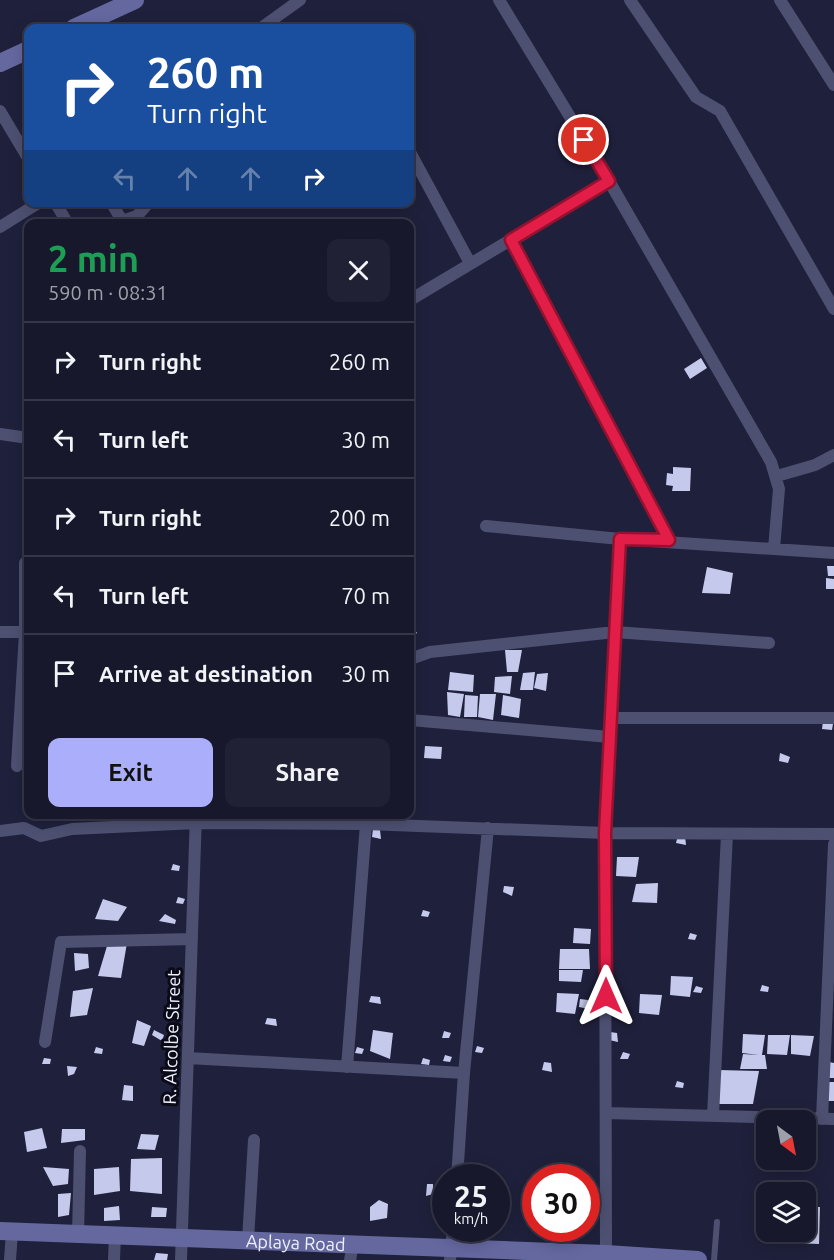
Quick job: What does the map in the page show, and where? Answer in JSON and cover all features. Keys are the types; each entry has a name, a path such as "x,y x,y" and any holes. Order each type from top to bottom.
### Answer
{"street":[{"path":"83,24 135,0"},
{"path":"267,24 300,0"},
{"path":"499,0 609,181 777,476 778,503 774,549"},
{"path":"630,0 696,97 720,111 834,309"},
{"path":"780,0 834,85"},
{"path":"0,63 24,52"},
{"path":"0,111 24,151"},
{"path":"414,159 470,263"},
{"path":"414,298 609,181"},
{"path":"0,227 32,207"},
{"path":"511,240 669,540"},
{"path":"0,434 24,437"},
{"path":"777,476 815,465 834,455"},
{"path":"486,526 620,539 669,540 834,553"},
{"path":"606,1254 605,833 620,539"},
{"path":"0,632 24,632"},
{"path":"414,658 440,651 615,632 768,643"},
{"path":"17,766 24,672"},
{"path":"610,718 834,718"},
{"path":"414,720 610,737"},
{"path":"0,831 24,828 41,836 72,830 196,819 605,833 834,834"},
{"name":"R. Alcolbe Street","path":"181,1260 196,819"},
{"path":"347,1067 366,824"},
{"path":"458,1164 464,1073 488,828"},
{"path":"713,1116 727,834"},
{"path":"606,1113 828,1119 834,844"},
{"path":"45,1042 61,942 192,939"},
{"path":"188,1058 464,1073"},
{"path":"248,1240 254,1140"},
{"path":"78,1234 80,1151"},
{"path":"6,1232 10,1260"},
{"name":"Aplaya Road","path":"6,1232 248,1240 352,1252 606,1254 698,1260"},
{"path":"114,1260 115,1235"}],"lane":[{"path":"714,1260 717,1222"}],"building":[{"path":"701,358 707,368 690,379 684,369"},
{"path":"673,467 691,468 690,491 672,491 673,486 666,485 667,473 673,474"},
{"path":"827,566 834,566 834,576 828,576"},
{"path":"707,567 733,573 730,594 702,593"},
{"path":"826,578 834,579 834,589 826,589"},
{"path":"505,650 522,650 518,672 507,672"},
{"path":"450,672 474,675 473,692 448,690"},
{"path":"535,672 533,690 520,690 523,673"},
{"path":"548,673 546,691 534,688 537,674"},
{"path":"512,676 510,694 494,692 495,677"},
{"path":"447,692 464,694 460,717 448,715"},
{"path":"480,694 496,694 493,720 478,717"},
{"path":"465,695 478,696 477,717 464,717"},
{"path":"503,695 521,699 519,718 501,715"},
{"path":"823,721 833,724 832,730 822,729"},
{"path":"425,746 442,747 441,759 424,758"},
{"path":"780,753 790,757 788,763 779,761"},
{"path":"373,829 380,830 381,839 372,837"},
{"path":"678,835 685,836 686,845 676,843"},
{"path":"617,857 639,857 636,877 616,876"},
{"path":"173,864 180,866 179,871 171,870"},
{"path":"658,883 657,903 632,902 636,884"},
{"path":"504,886 514,887 512,896 503,892"},
{"path":"178,897 185,899 183,904 176,903"},
{"path":"103,899 127,907 118,921 95,919"},
{"path":"423,910 430,912 428,917 421,916"},
{"path":"165,914 176,920 175,924 159,921"},
{"path":"574,928 591,929 590,944 573,943"},
{"path":"690,933 697,935 695,940 688,939"},
{"path":"127,943 121,978 98,976 107,946"},
{"path":"560,949 589,949 590,969 559,969"},
{"path":"74,953 88,954 89,968 75,971"},
{"path":"559,970 583,970 581,982 559,981"},
{"path":"671,976 693,977 690,997 670,995"},
{"path":"762,985 769,987 768,992 760,991"},
{"path":"696,986 703,988 701,993 693,992"},
{"path":"93,988 87,1015 70,1017 73,991"},
{"path":"557,993 579,994 575,1014 556,1012"},
{"path":"640,994 662,995 659,1015 639,1013"},
{"path":"371,996 380,997 381,1004 369,1002"},
{"path":"580,999 588,1000 589,1009 579,1007"},
{"path":"267,1018 276,1019 277,1026 265,1024"},
{"path":"137,1020 151,1026 144,1046 132,1043"},
{"path":"154,1030 164,1035 162,1041 152,1035"},
{"path":"373,1030 393,1033 390,1059 370,1051"},
{"path":"444,1031 451,1033 449,1038 442,1038"},
{"path":"610,1032 617,1033 618,1042 609,1040"},
{"path":"743,1034 765,1035 762,1055 765,1055 767,1069 740,1069 743,1054 759,1055 742,1053"},
{"path":"768,1035 790,1035 787,1055 767,1054"},
{"path":"791,1035 814,1036 810,1056 791,1054"},
{"path":"477,1046 484,1048 482,1053 475,1052"},
{"path":"96,1047 103,1049 102,1054 94,1053"},
{"path":"357,1047 364,1049 362,1054 355,1053"},
{"path":"623,1052 630,1054 628,1059 620,1059"},
{"path":"445,1055 452,1057 450,1062 443,1061"},
{"path":"44,1058 51,1059 50,1064 42,1064"},
{"path":"423,1058 430,1060 429,1065 421,1064"},
{"path":"544,1062 551,1063 552,1072 542,1070"},
{"path":"829,1062 834,1063 834,1078 829,1078"},
{"path":"67,1066 77,1067 74,1074 68,1076"},
{"path":"718,1070 759,1071 753,1104 718,1104"},
{"path":"677,1081 684,1083 683,1088 675,1087"},
{"path":"826,1082 834,1082 834,1101 825,1101"},
{"path":"124,1085 133,1086 133,1101 122,1100"},
{"path":"42,1128 47,1148 27,1152 24,1132"},
{"path":"62,1129 85,1129 85,1140 61,1143"},
{"path":"141,1134 159,1135 155,1150 137,1149"},
{"path":"162,1158 162,1194 130,1191 131,1159"},
{"path":"43,1167 69,1169 68,1184 53,1186"},
{"path":"119,1167 120,1191 94,1195 94,1169"},
{"path":"427,1184 432,1184 432,1194 426,1196"},
{"path":"71,1193 69,1215 58,1217 58,1194"},
{"path":"379,1200 388,1204 387,1218 370,1221 370,1207"},
{"path":"119,1206 120,1220 104,1221 104,1208"},
{"path":"152,1207 167,1208 166,1217 151,1217"},
{"path":"816,1207 820,1207 819,1244 761,1242 816,1242"},
{"path":"156,1253 168,1254 167,1260 154,1260"}],"route":[{"path":"584,140 609,181 511,240 669,540 620,539 605,833 606,996"}]}
